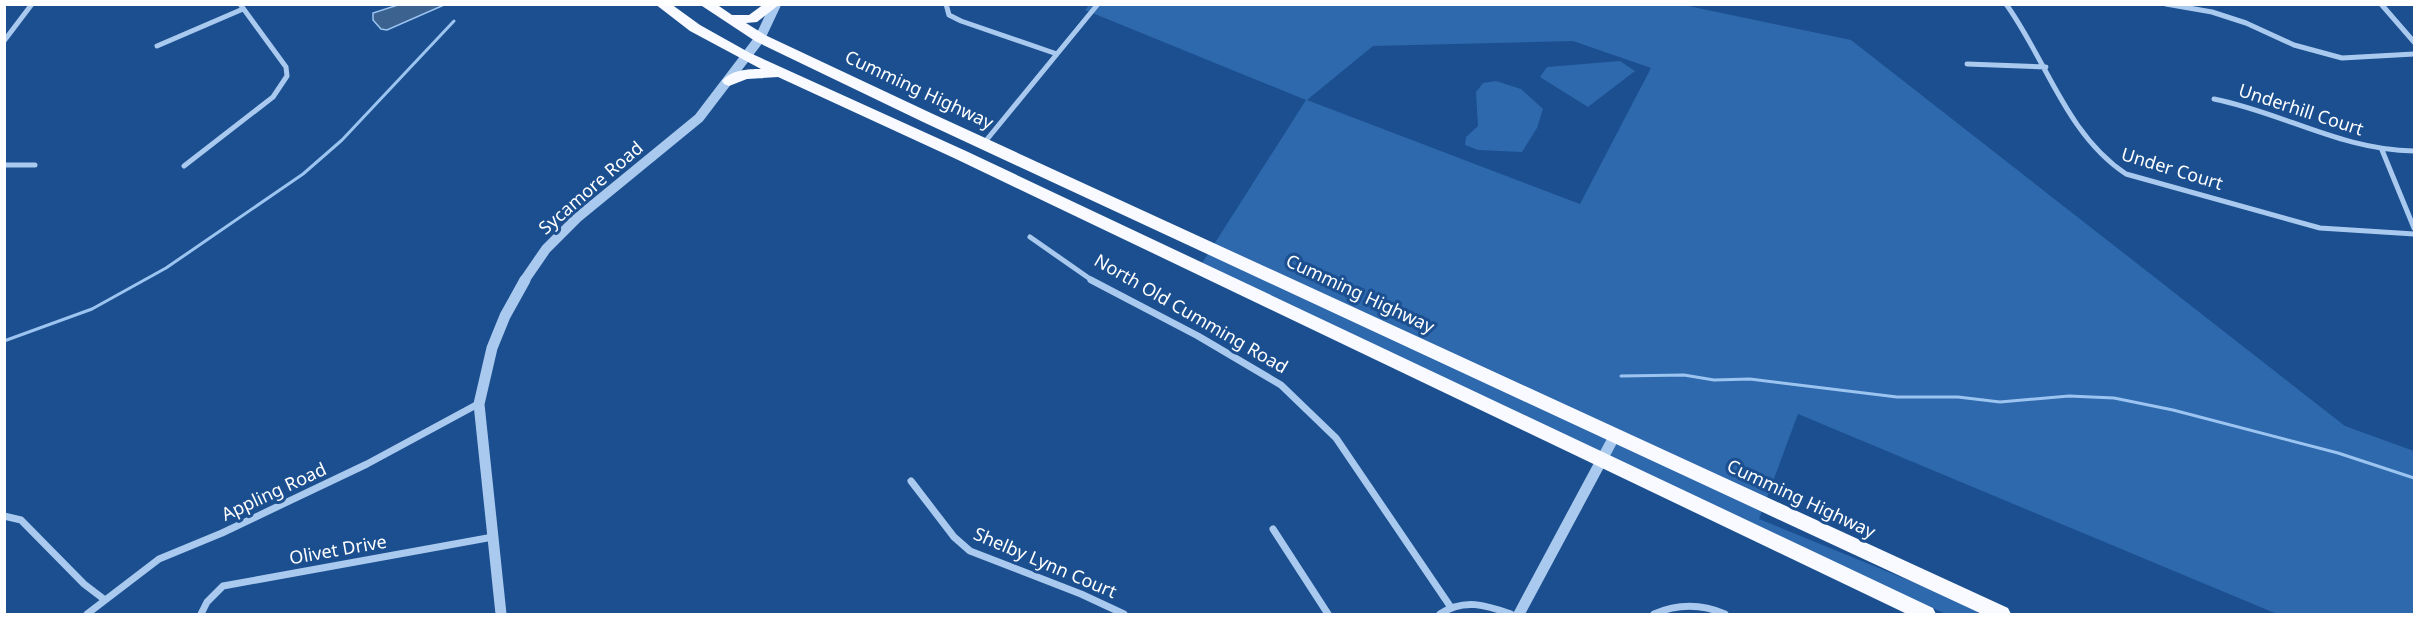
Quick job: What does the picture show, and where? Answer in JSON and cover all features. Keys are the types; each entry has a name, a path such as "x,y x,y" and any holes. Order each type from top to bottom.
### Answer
{"highway":[{"path":"661,4 694,28 745,56 961,155 1926,615"},
{"name":"Cumming Highway","path":"705,4 760,38 2001,615"},
{"path":"730,19 752,19 775,4"},
{"path":"729,81 745,74 783,74"}],"street":[{"path":"4,41 32,4"},
{"name":"Sycamore Road","path":"501,615 478,404 492,348 505,316 526,278 546,249 577,218 699,118 760,38 775,4"},
{"path":"946,4 950,15 961,21 1057,54"},
{"path":"984,143 1098,4"},
{"name":"Under Court","path":"2006,4 2046,67 2084,140 2098,156 2126,174 2320,228 2415,234"},
{"path":"2166,4 2212,12 2246,23 2294,45 2334,56 2415,54"},
{"path":"2212,4 2212,12"},
{"path":"2381,4 2415,42"},
{"path":"157,46 242,7 286,67 287,76 273,97 184,166"},
{"path":"1967,64 2046,67"},
{"name":"Underhill Court","path":"2214,99 2238,103 2343,141 2382,150 2415,152"},
{"path":"2382,150 2415,228"},
{"path":"4,165 35,165"},
{"name":"North Old Cumming Road","path":"1030,237 1097,284 1198,336 1281,385 1336,438 1450,606"},
{"name":"Appling Road","path":"87,615 159,559 222,533 367,465 478,404"},
{"path":"1519,615 1614,437"},
{"name":"Shelby Lynn Court","path":"911,481 954,537 970,551 1081,594 1124,615"},
{"path":"4,516 21,520 84,584 105,600"},
{"path":"1273,529 1328,615"},
{"name":"Olivet Drive","path":"201,615 207,602 224,586 494,537"},
{"path":"1440,615 1450,606 1461,603 1475,603 1511,615"},
{"path":"1654,615 1678,606 1715,609 1725,615"}],"shaded area":[{"path":"1090,4 1679,4 1851,40 2345,426 2414,451 2414,614 2277,614 1798,414 1759,519 1991,614 1946,614 1197,271 1306,100 1085,10","holes":["1573,41 1651,68 1580,204 1307,100 1373,46"]},
{"path":"398,5 444,5 387,30 381,29 373,20 373,13"},
{"path":"1620,61 1635,71 1588,107 1540,77 1547,67"},
{"path":"1496,81 1521,89 1543,109 1537,128 1522,152 1478,150 1465,145 1466,137 1478,126 1476,92 1483,83"}],"waterway":[{"path":"4,341 92,309 166,268 303,174 342,140 454,21"},
{"path":"1621,376 1684,375 1714,380 1750,379 1897,397 1958,397 2000,402 2069,396 2114,398 2173,410 2338,453 2414,478"}]}
